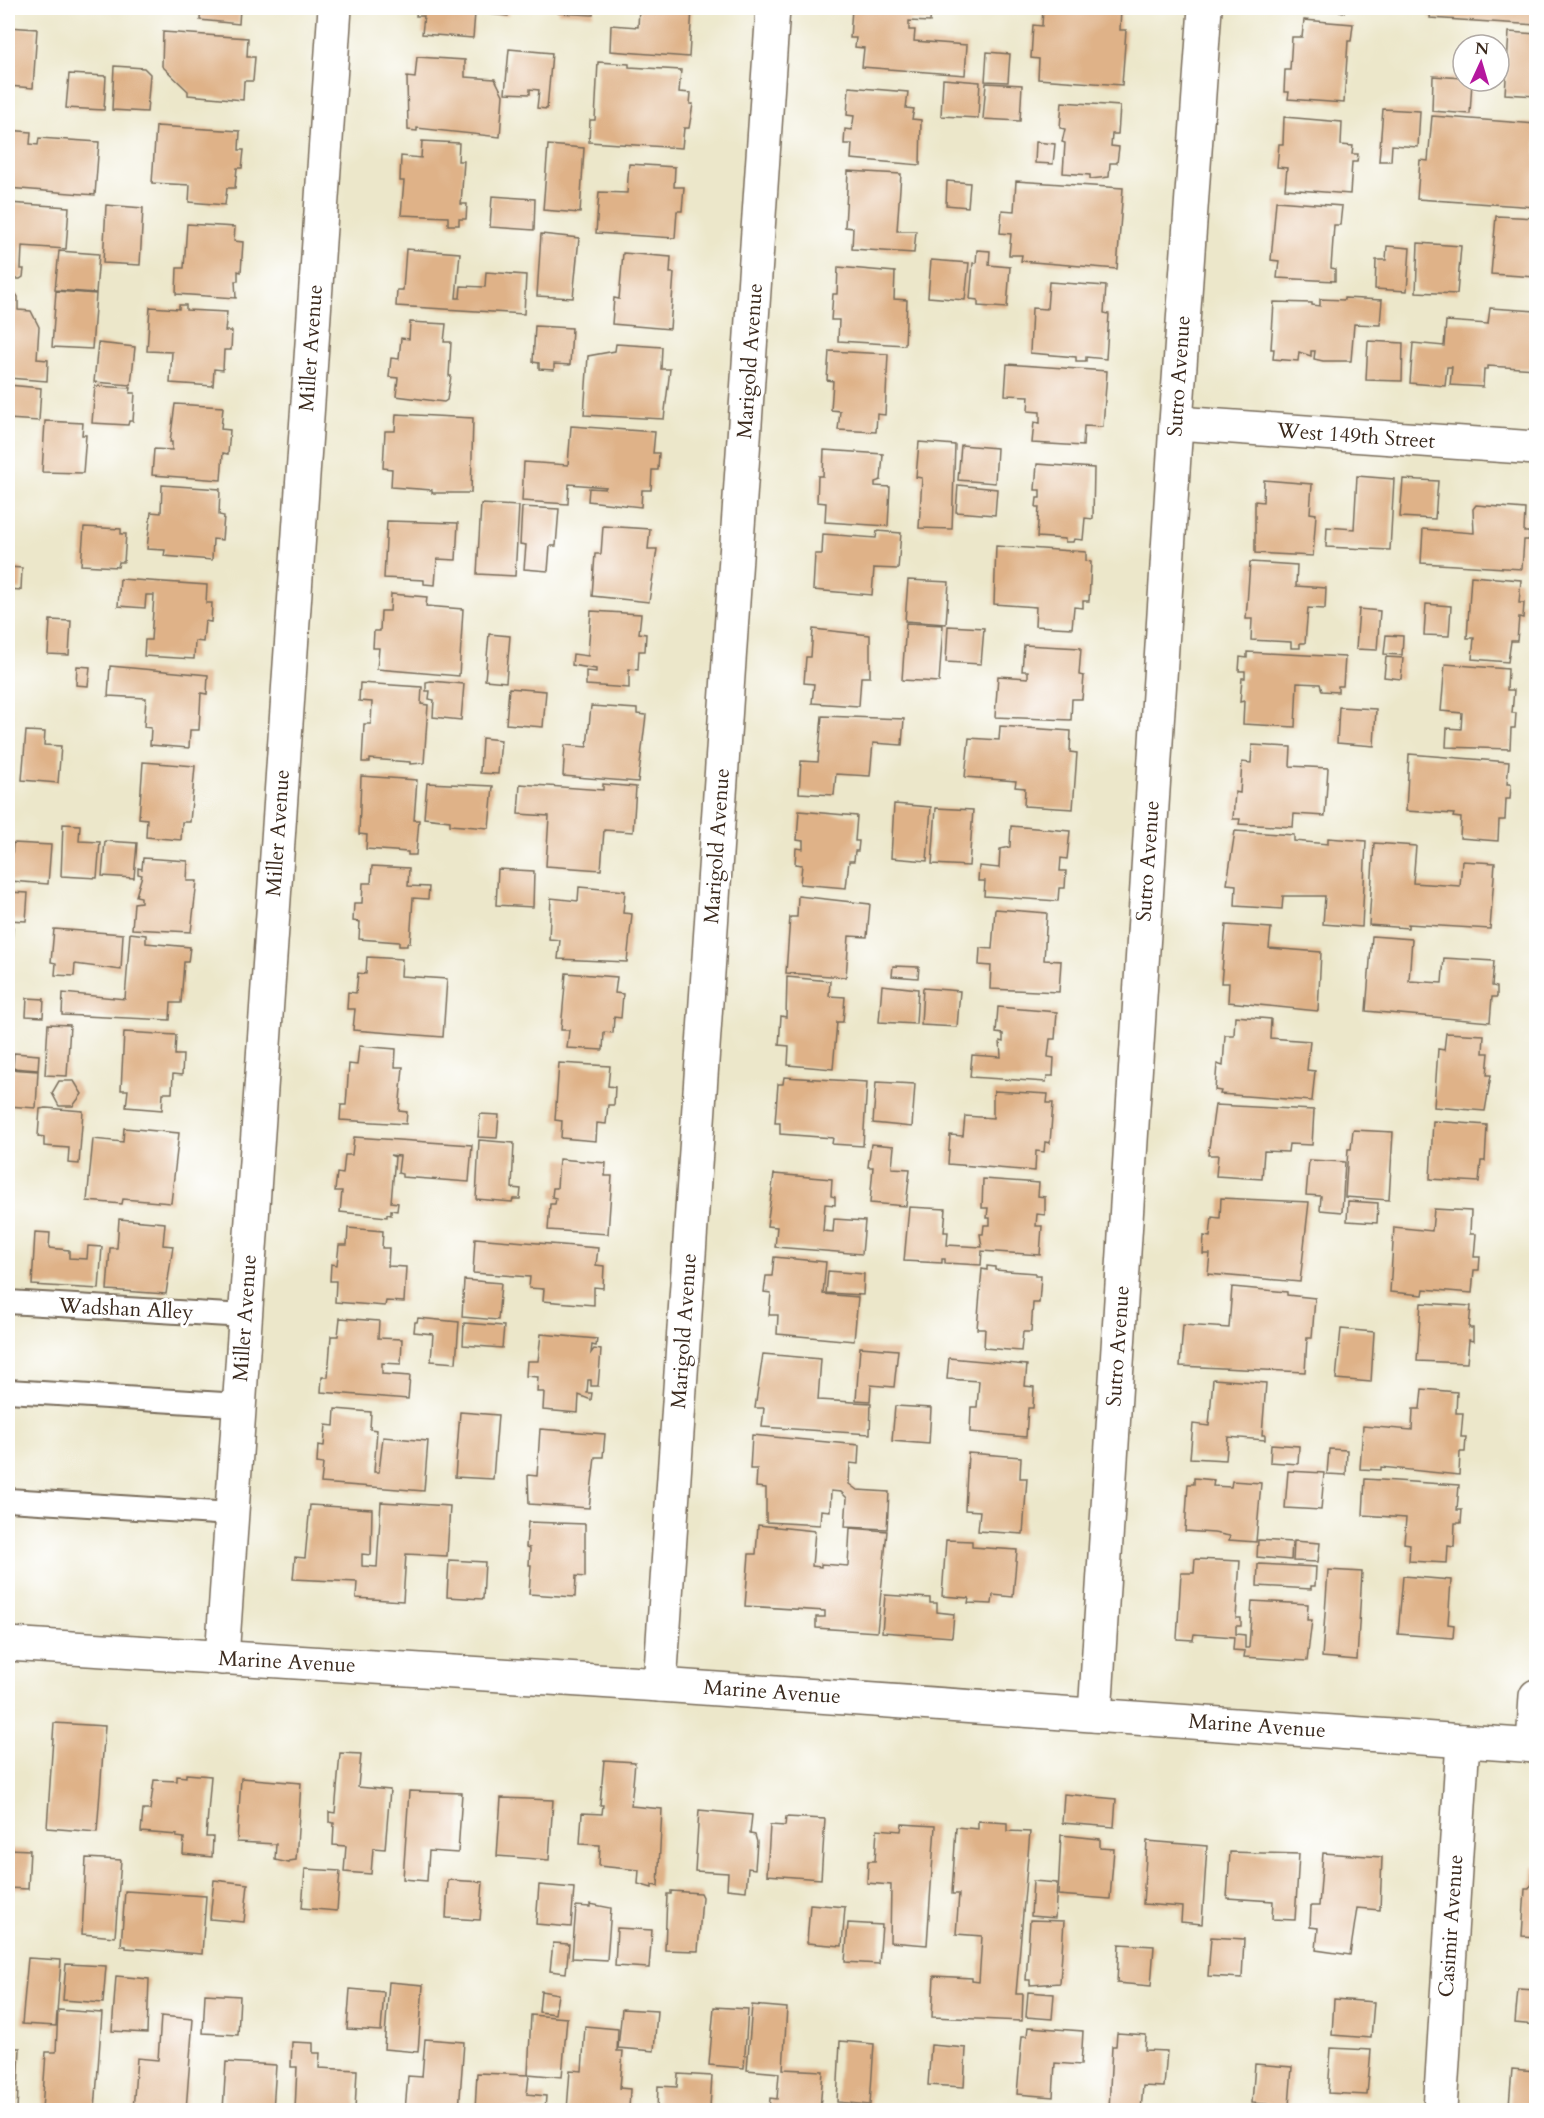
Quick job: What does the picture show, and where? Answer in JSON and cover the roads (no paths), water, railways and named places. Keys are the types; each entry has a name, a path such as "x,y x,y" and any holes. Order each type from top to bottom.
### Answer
{"street":[{"name":"Miller Avenue","path":"222,1659 334,8"},
{"name":"Marigold Avenue","path":"660,1684 773,8"},
{"name":"Sutro Avenue","path":"1095,1715 1176,423 1205,8"},
{"name":"West 149th Street","path":"1176,423 1536,448"},
{"name":"Marine Avenue","path":"8,1644 222,1659 660,1684 1535,1746"},
{"path":"1535,1746 1536,1696"},
{"name":"Casimir Avenue","path":"1440,2110 1463,1741"}],"lane":[{"name":"Wadshan Alley","path":"8,1302 245,1316"},
{"path":"8,1391 240,1405"},
{"path":"8,1500 232,1514"}]}
